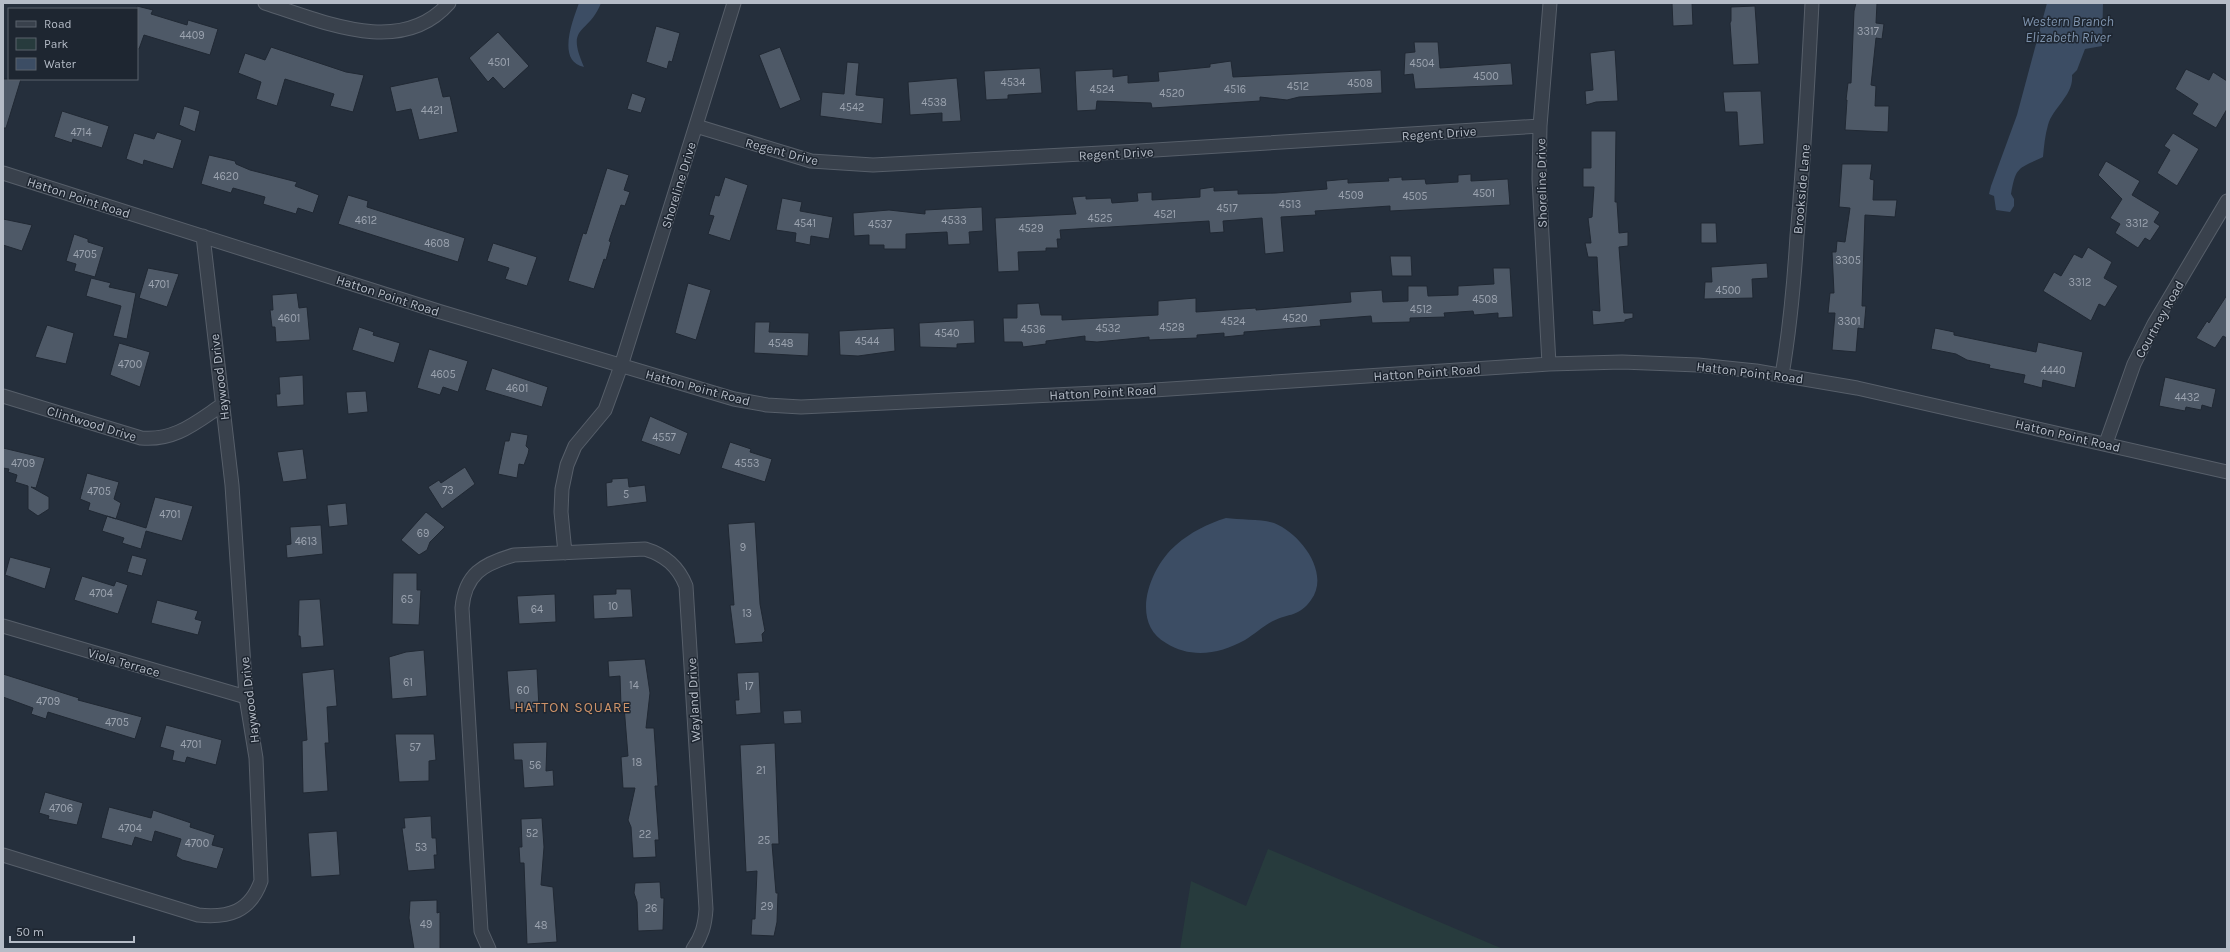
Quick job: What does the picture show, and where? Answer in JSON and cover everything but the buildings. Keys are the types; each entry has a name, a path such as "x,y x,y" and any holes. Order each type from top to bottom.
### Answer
{"street":[{"path":"265,3 354,31 394,32 425,22 449,3"},
{"name":"Shoreline Drive","path":"621,366 734,3"},
{"name":"Shoreline Drive","path":"1549,364 1539,179 1540,126 1550,3"},
{"name":"Brookside Lane","path":"1782,375 1790,328 1795,284 1804,156 1812,3"},
{"name":"Regent Drive","path":"696,126 811,161 873,165 1155,150 1540,126"},
{"name":"Hatton Point Road","path":"3,173 621,366 734,399 767,405 800,406 1139,391 1549,364 1622,362 1698,365 1782,375 1857,388 2106,443 2227,472"},
{"name":"Courtney Road","path":"2106,443 2134,364 2154,324 2227,201"},
{"name":"Haywood Drive","path":"3,855 198,915 214,917 238,911 249,902 257,891 261,881 256,758 246,697 232,485 203,236"},
{"path":"565,553 561,512 562,489 567,465 576,446 605,410 621,366"},
{"name":"Clintwood Drive","path":"3,396 141,438 154,439 169,437 183,431 222,405"},
{"name":"Wayland Drive","path":"489,949 481,931 462,608 463,592 469,581 478,571 497,560 514,555 644,549 658,553 670,561 682,575 686,586 706,909 705,924 701,936 692,949"},
{"name":"Viola Terrace","path":"3,626 246,697"}],"green space":[{"path":"1268,849 1503,949 1180,949 1191,881 1246,906"}],"water":[{"path":"579,3 601,3 590,21 580,31 578,37 577,44 584,67 576,63 571,57 569,49 569,39 573,19"},
{"name":"Western Branch Elizabeth River","path":"2047,3 2103,3 2102,46 2085,49 2077,70 2072,75 2070,89 2054,112 2048,125 2043,157 2023,167 2017,173 2011,194 2014,199 2014,206 2010,212 1996,210 1994,196 1989,194 2017,115"},
{"path":"1226,518 1274,523 1294,535 1310,555 1315,566 1317,578 1316,589 1311,600 1298,612 1273,621 1245,640 1226,649 1206,653 1195,653 1176,648 1166,643 1155,634 1148,622 1146,609 1147,594 1152,580 1158,567 1176,545 1187,536 1212,523"}],"district":[{"name":"HATTON SQUARE","path":"573,707"}]}
